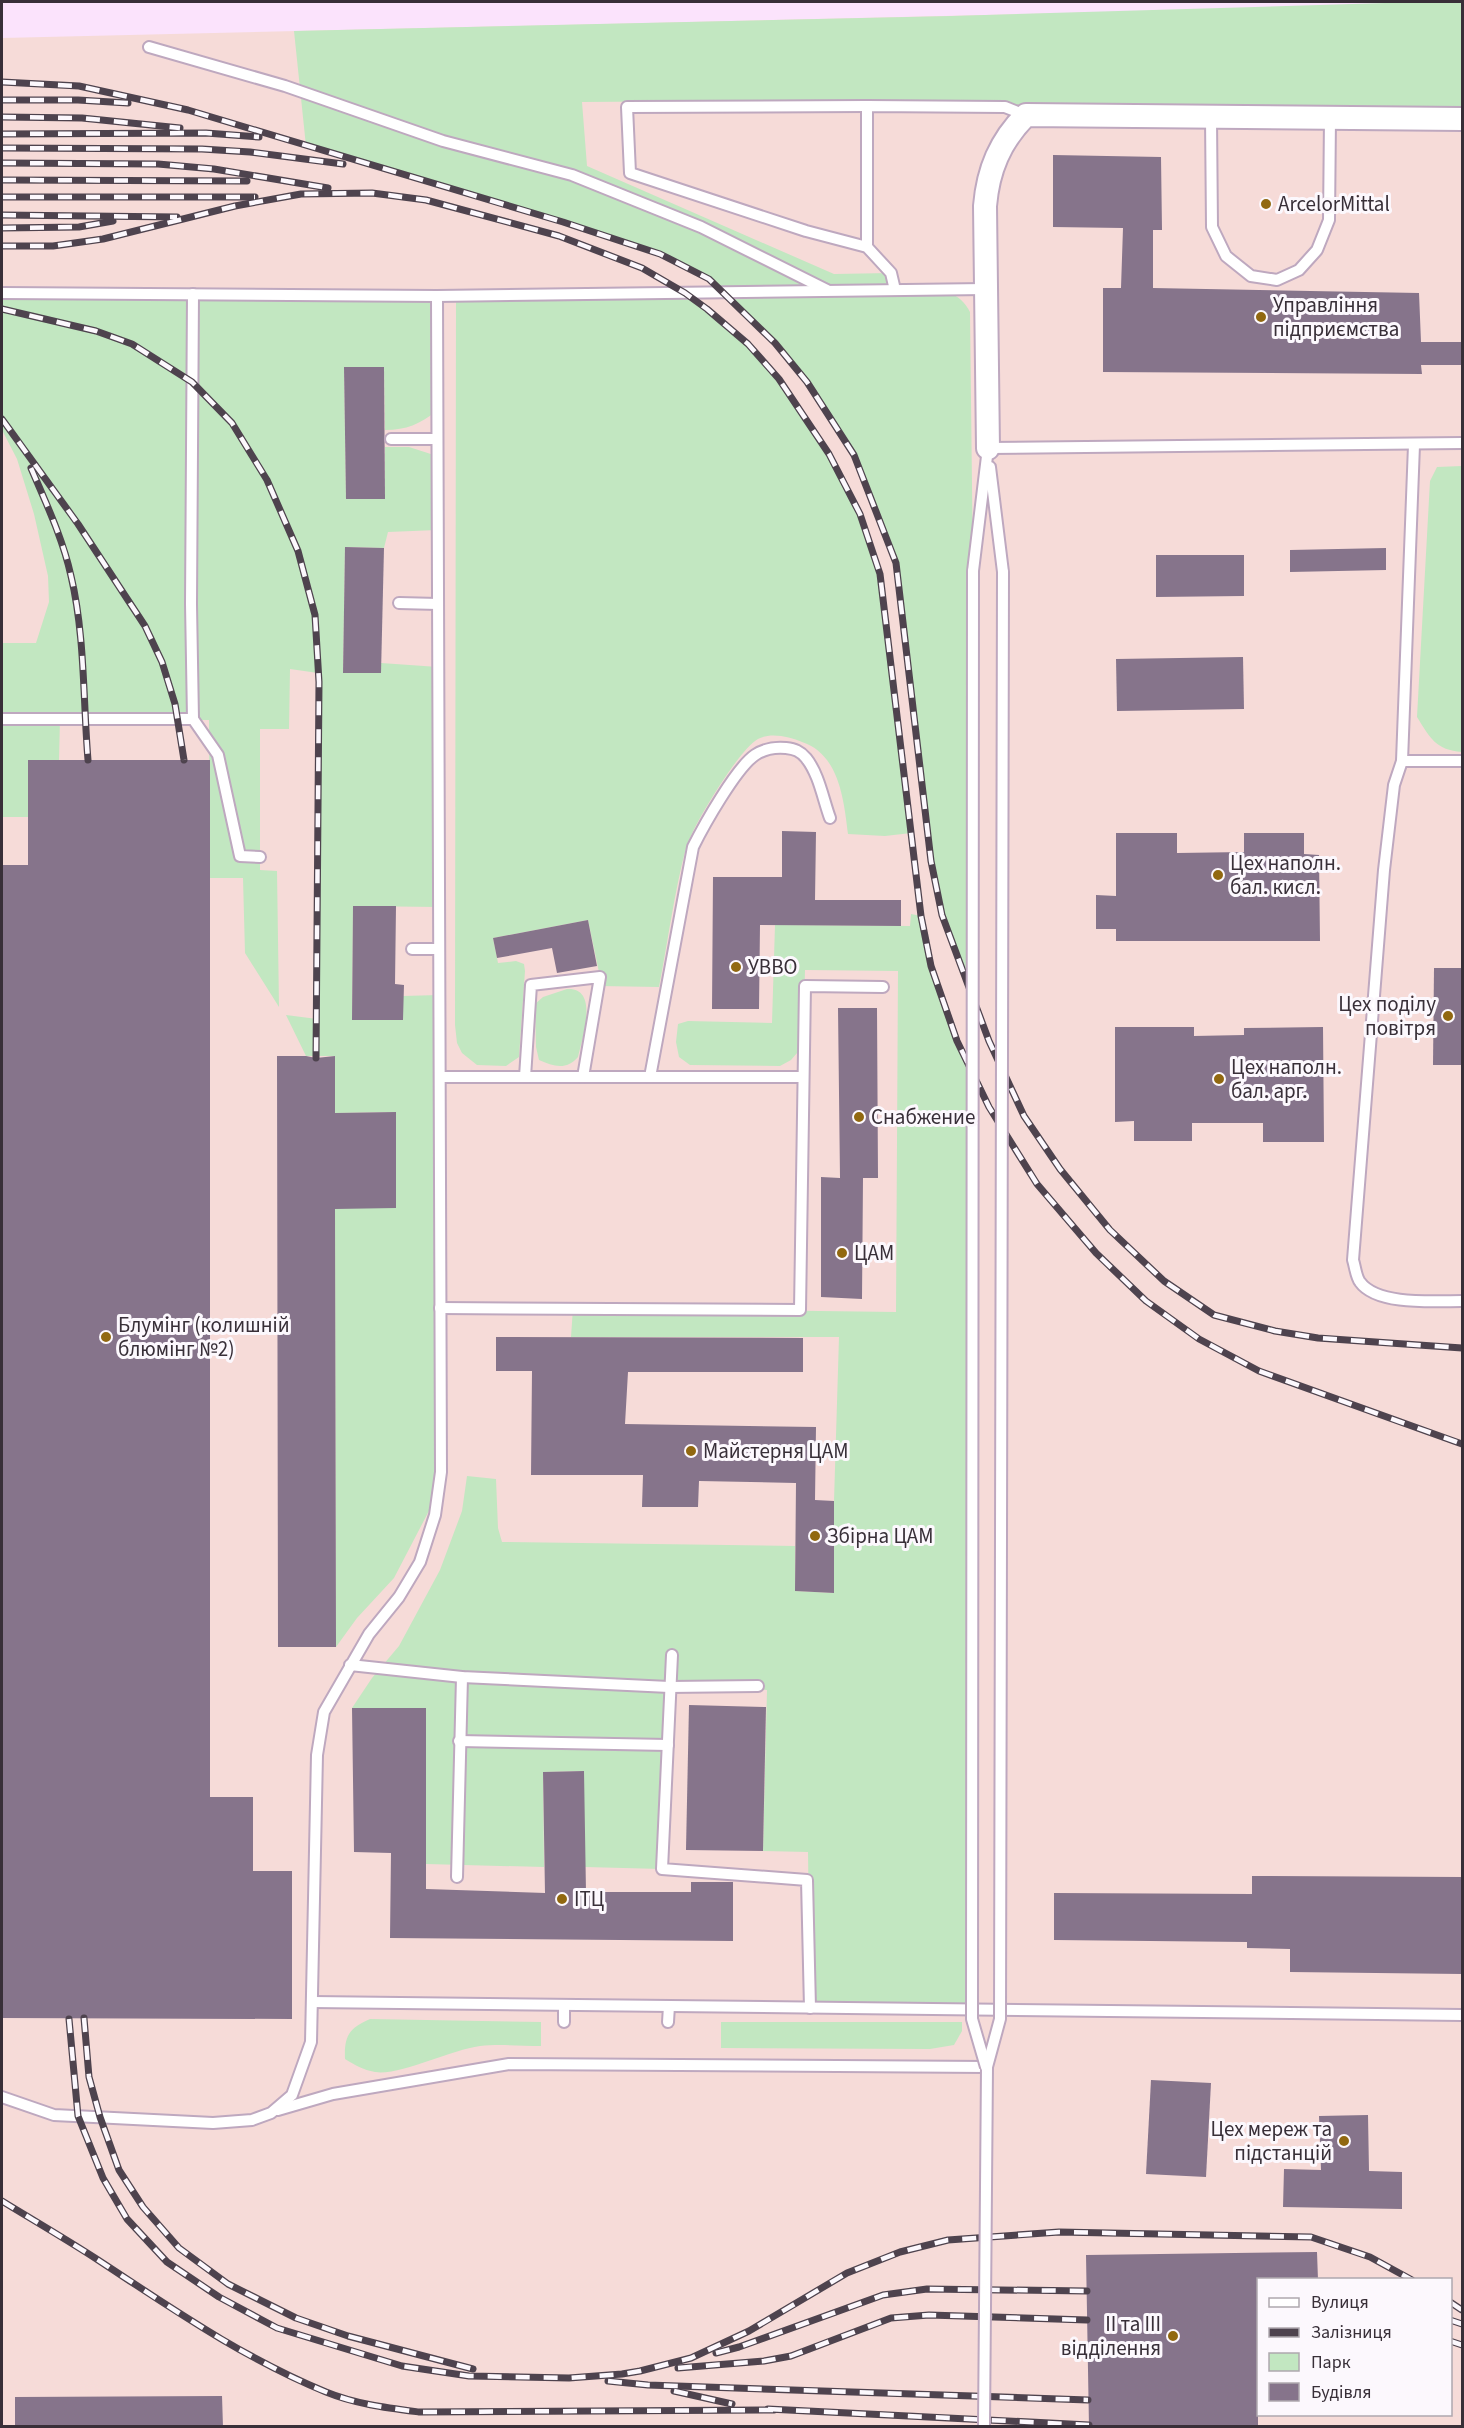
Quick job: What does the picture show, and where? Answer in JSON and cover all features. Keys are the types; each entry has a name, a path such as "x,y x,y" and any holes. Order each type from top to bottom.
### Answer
{"street":[{"path":"988,448 986,189 998,152 1010,132 1026,115 1462,119"}],"lane":[{"path":"149,47 285,86 443,141 572,175 701,227 829,291"},
{"path":"867,106 867,247"},
{"path":"895,290 891,273 867,247 806,231 630,173 627,107 1005,108 1026,115"},
{"path":"1211,118 1212,227 1226,256 1251,276 1277,280 1299,270 1317,250 1329,220 1330,118"},
{"path":"2,293 436,296 986,289"},
{"path":"193,294 191,557 193,719 218,755 240,856 260,857"},
{"path":"270,2113 292,2095 311,2042 317,1755 324,1712 369,1634 399,1597 420,1562 435,1515 441,1472 436,296"},
{"path":"391,440 437,439"},
{"path":"988,448 1414,445 1462,442"},
{"path":"1414,445 1402,760 1394,785 1384,870 1353,1260 1360,1282 1378,1295 1408,1300 1462,1301"},
{"path":"987,2067 972,2019 973,571 988,448"},
{"path":"984,2427 987,2067 1000,2019 1003,572 988,448"},
{"path":"399,603 438,604"},
{"path":"2,719 193,719"},
{"path":"650,1077 693,847 704,825 746,762 756,753 769,748 796,749 805,757 813,770 830,818"},
{"path":"1402,760 1462,761"},
{"path":"412,949 439,949"},
{"path":"525,1077 531,985 600,977 583,1077"},
{"path":"440,1308 800,1310 805,986 883,987"},
{"path":"440,1077 802,1077"},
{"path":"672,1655 663,1869 807,1880 810,2008"},
{"path":"350,1665 462,1677 669,1687 758,1686"},
{"path":"456,1877 462,1677"},
{"path":"459,1741 668,1744"},
{"path":"312,2002 1462,2015"},
{"path":"564,2005 564,2022"},
{"path":"668,2022 669,2006"},
{"path":"2,2097 54,2115 213,2123 252,2120 333,2094 509,2064 987,2067"}],"shaded area":[{"path":"1462,2 1462,2426 2,2426 2,38"}],"green space":[{"path":"1462,2 1462,119 1005,107 903,107 903,100 582,102 587,166 834,274 891,273 895,290 927,289 948,292 964,303 970,312 973,571 973,997 942,915 931,861 896,563 854,455 808,382 775,343 709,279 660,254 563,222 306,146 294,31 951,16"},
{"path":"2,293 437,296 437,411 412,425 385,430 384,368 344,368 346,499 385,499 385,447 409,447 437,456 437,530 388,532 384,548 345,547 343,672 381,673 381,663 438,667 439,907 353,906 352,1019 403,1020 403,996 439,995 441,1472 432,1505 394,1578 357,1618 336,1647 335,1209 395,1112 335,1113 335,1056 306,1056 286,1015 317,1019 318,673 290,669 289,729 260,729 260,870 277,871 279,1007 245,953 243,878 210,878 209,720 60,719 59,760 28,760 28,817 2,817 2,643 36,643 49,602 48,576 34,514 17,459 2,430"},
{"path":"685,293 748,344 779,379 829,454 862,520 880,574 911,833 885,836 848,834 837,780 832,767 824,757 814,748 792,738 774,736 758,739 728,772 706,807 686,848 659,987 599,986 600,977 588,920 493,938 498,963 516,961 524,964 519,1057 506,1066 477,1065 462,1053 457,1043 455,1025 456,295"},
{"path":"1462,466 1462,752 1440,746 1417,717 1430,481 1437,467"},
{"path":"911,914 921,916 941,996 955,1035 973,1073 972,2009 810,2008 808,1852 763,1851 767,1690 669,1687 662,1869 585,1867 583,1771 543,1772 544,1867 426,1864 426,1708 352,1708 372,1678 399,1646 440,1570 462,1511 467,1476 496,1479 498,1528 502,1542 795,1546 795,1591 834,1593 839,1337 571,1337 573,1308 896,1312 898,971 805,970 803,1046 791,1060 780,1066 690,1065 679,1057 676,1042 678,1024 688,1021 772,1023 775,925 910,926"},
{"path":"567,989 577,991 583,996 586,1005 585,1027 578,1057 569,1064 559,1066 539,1060 536,1047 535,1004 543,997"},
{"path":"370,2019 541,2022 541,2046 480,2046 454,2052 411,2067 375,2072 363,2069 345,2059 349,2034 357,2026"},
{"path":"721,2022 962,2022 962,2031 954,2045 930,2049 721,2048"}],"building":[{"name":"Управління підприємства","path":"1053,155 1161,157 1162,230 1153,230 1153,288 1419,293 1421,342 1462,342 1462,365 1421,365 1422,374 1103,372 1103,288 1121,288 1123,228 1053,227"},
{"path":"344,367 384,367 385,499 346,499"},
{"path":"345,547 384,548 381,673 343,673"},
{"path":"1386,548 1386,570 1290,572 1290,550"},
{"path":"1156,555 1244,555 1244,596 1156,597"},
{"path":"1243,657 1244,709 1117,711 1116,659"},
{"name":"Блумінг (колишній блюмінг №2)","path":"28,760 210,760 210,1797 253,1797 253,1871 292,1871 292,2019 2,2018 2,865 28,865"},
{"path":"782,831 816,832 815,900 901,900 901,926 760,925 759,1009 712,1009 713,877 782,877"},
{"name":"Цех наполн. бал. кисл.","path":"1116,833 1177,833 1177,853 1244,852 1244,833 1304,833 1304,854 1319,855 1320,941 1116,941 1116,929 1096,929 1096,895 1116,896"},
{"path":"353,906 396,906 395,984 404,985 403,1020 352,1020"},
{"path":"588,920 597,966 557,973 552,948 497,958 493,938"},
{"name":"Цех поділу повітря","path":"1434,968 1462,968 1462,1065 1433,1065"},
{"path":"838,1008 877,1008 878,1178 863,1178 862,1299 821,1297 821,1177 840,1178"},
{"name":"Цех наполн. бал. арг.","path":"1115,1027 1194,1027 1194,1036 1244,1035 1244,1028 1323,1027 1324,1142 1263,1142 1263,1123 1192,1123 1192,1141 1134,1141 1134,1121 1115,1122"},
{"path":"277,1056 316,1058 335,1056 335,1113 396,1112 396,1208 335,1209 336,1647 278,1647"},
{"path":"496,1337 803,1338 803,1372 628,1372 625,1424 816,1427 815,1500 834,1501 834,1593 795,1591 796,1483 699,1481 698,1507 642,1507 643,1475 531,1475 532,1371 496,1371"},
{"path":"689,1705 766,1707 763,1851 686,1850"},
{"path":"352,1708 426,1708 426,1889 545,1893 543,1772 584,1771 586,1892 691,1892 691,1882 733,1882 733,1941 390,1938 391,1853 354,1852"},
{"path":"1252,1876 1462,1877 1462,1974 1290,1972 1290,1949 1247,1948 1247,1942 1054,1940 1054,1893 1252,1894"},
{"path":"1151,2080 1211,2083 1206,2177 1146,2174"},
{"path":"1368,2115 1369,2171 1402,2172 1402,2209 1283,2207 1284,2169 1321,2170 1319,2116"},
{"name":"II та III відділення","path":"1317,2252 1318,2278 1257,2278 1258,2427 1089,2427 1086,2255"},
{"path":"222,2396 223,2427 15,2427 15,2397"}],"railway":[{"path":"2,82 79,86 188,110 563,222 660,254 709,279 775,343 807,382 854,455 896,563 931,861 942,915 989,1041 1024,1116 1060,1169 1110,1230 1164,1281 1214,1315 1275,1331 1318,1338 1462,1348"},
{"path":"2,100 78,100 128,103"},
{"path":"2,117 82,118 180,128"},
{"path":"2,134 206,133 259,137"},
{"path":"2,148 202,149 250,152 343,164"},
{"path":"2,163 158,164 214,169 328,188"},
{"path":"2,180 247,181"},
{"path":"2,246 53,246 103,239 235,206 301,194 372,193 426,200 559,236 642,268 707,309 748,344 779,379 829,454 860,514 880,574 921,916 931,966 957,1041 989,1107 1037,1184 1096,1253 1146,1301 1199,1339 1259,1371 1462,1444"},
{"path":"2,197 255,197"},
{"path":"2,215 177,217"},
{"path":"2,228 79,227 113,221"},
{"path":"2,309 96,331 132,344 192,382 232,423 267,480 298,551 315,615 319,682 316,1058"},
{"path":"2,419 78,524 145,626 162,662 175,704 184,760"},
{"path":"31,468 54,521 76,598 88,760"},
{"path":"84,2018 89,2077 100,2117 119,2170 143,2207 179,2248 228,2284 296,2318 348,2336 473,2369"},
{"path":"69,2019 78,2116 103,2178 127,2219 167,2262 219,2297 277,2328 402,2366 469,2376 569,2378 640,2371 691,2358 749,2331 847,2273 900,2252 948,2240 1059,2232 1311,2237 1370,2257 1408,2278"},
{"path":"2,2201 235,2347 295,2378 348,2400 419,2412 774,2410"},
{"path":"716,2353 739,2347 883,2295 927,2289 1087,2291"},
{"path":"1452,2303 1462,2310"},
{"path":"678,2368 764,2361 791,2356 891,2318 929,2315 1087,2320"},
{"path":"1452,2321 1462,2324"},
{"path":"1452,2342 1462,2345"},
{"path":"608,2381 648,2385 1088,2400"},
{"path":"674,2391 732,2404"},
{"path":"768,2409 1089,2425"}],"place":[{"name":"ArcelorMittal","path":"1266,204"},
{"name":"Управління підприємства","path":"1261,317"},
{"name":"Цех наполн. бал. кисл.","path":"1218,875"},
{"name":"УВВО","path":"736,967"},
{"name":"Цех поділу повітря","path":"1448,1016"},
{"name":"Цех наполн. бал. арг.","path":"1219,1079"},
{"name":"Снабжение","path":"859,1117"},
{"name":"ЦАМ","path":"842,1253"},
{"name":"Блумінг (колишній блюмінг №2)","path":"106,1337"},
{"name":"Майстерня ЦАМ","path":"691,1451"},
{"name":"Збірна ЦАМ","path":"815,1536"},
{"name":"ІТЦ","path":"562,1899"},
{"name":"Цех мереж та підстанцій","path":"1344,2141"},
{"name":"II та III відділення","path":"1173,2336"}]}
